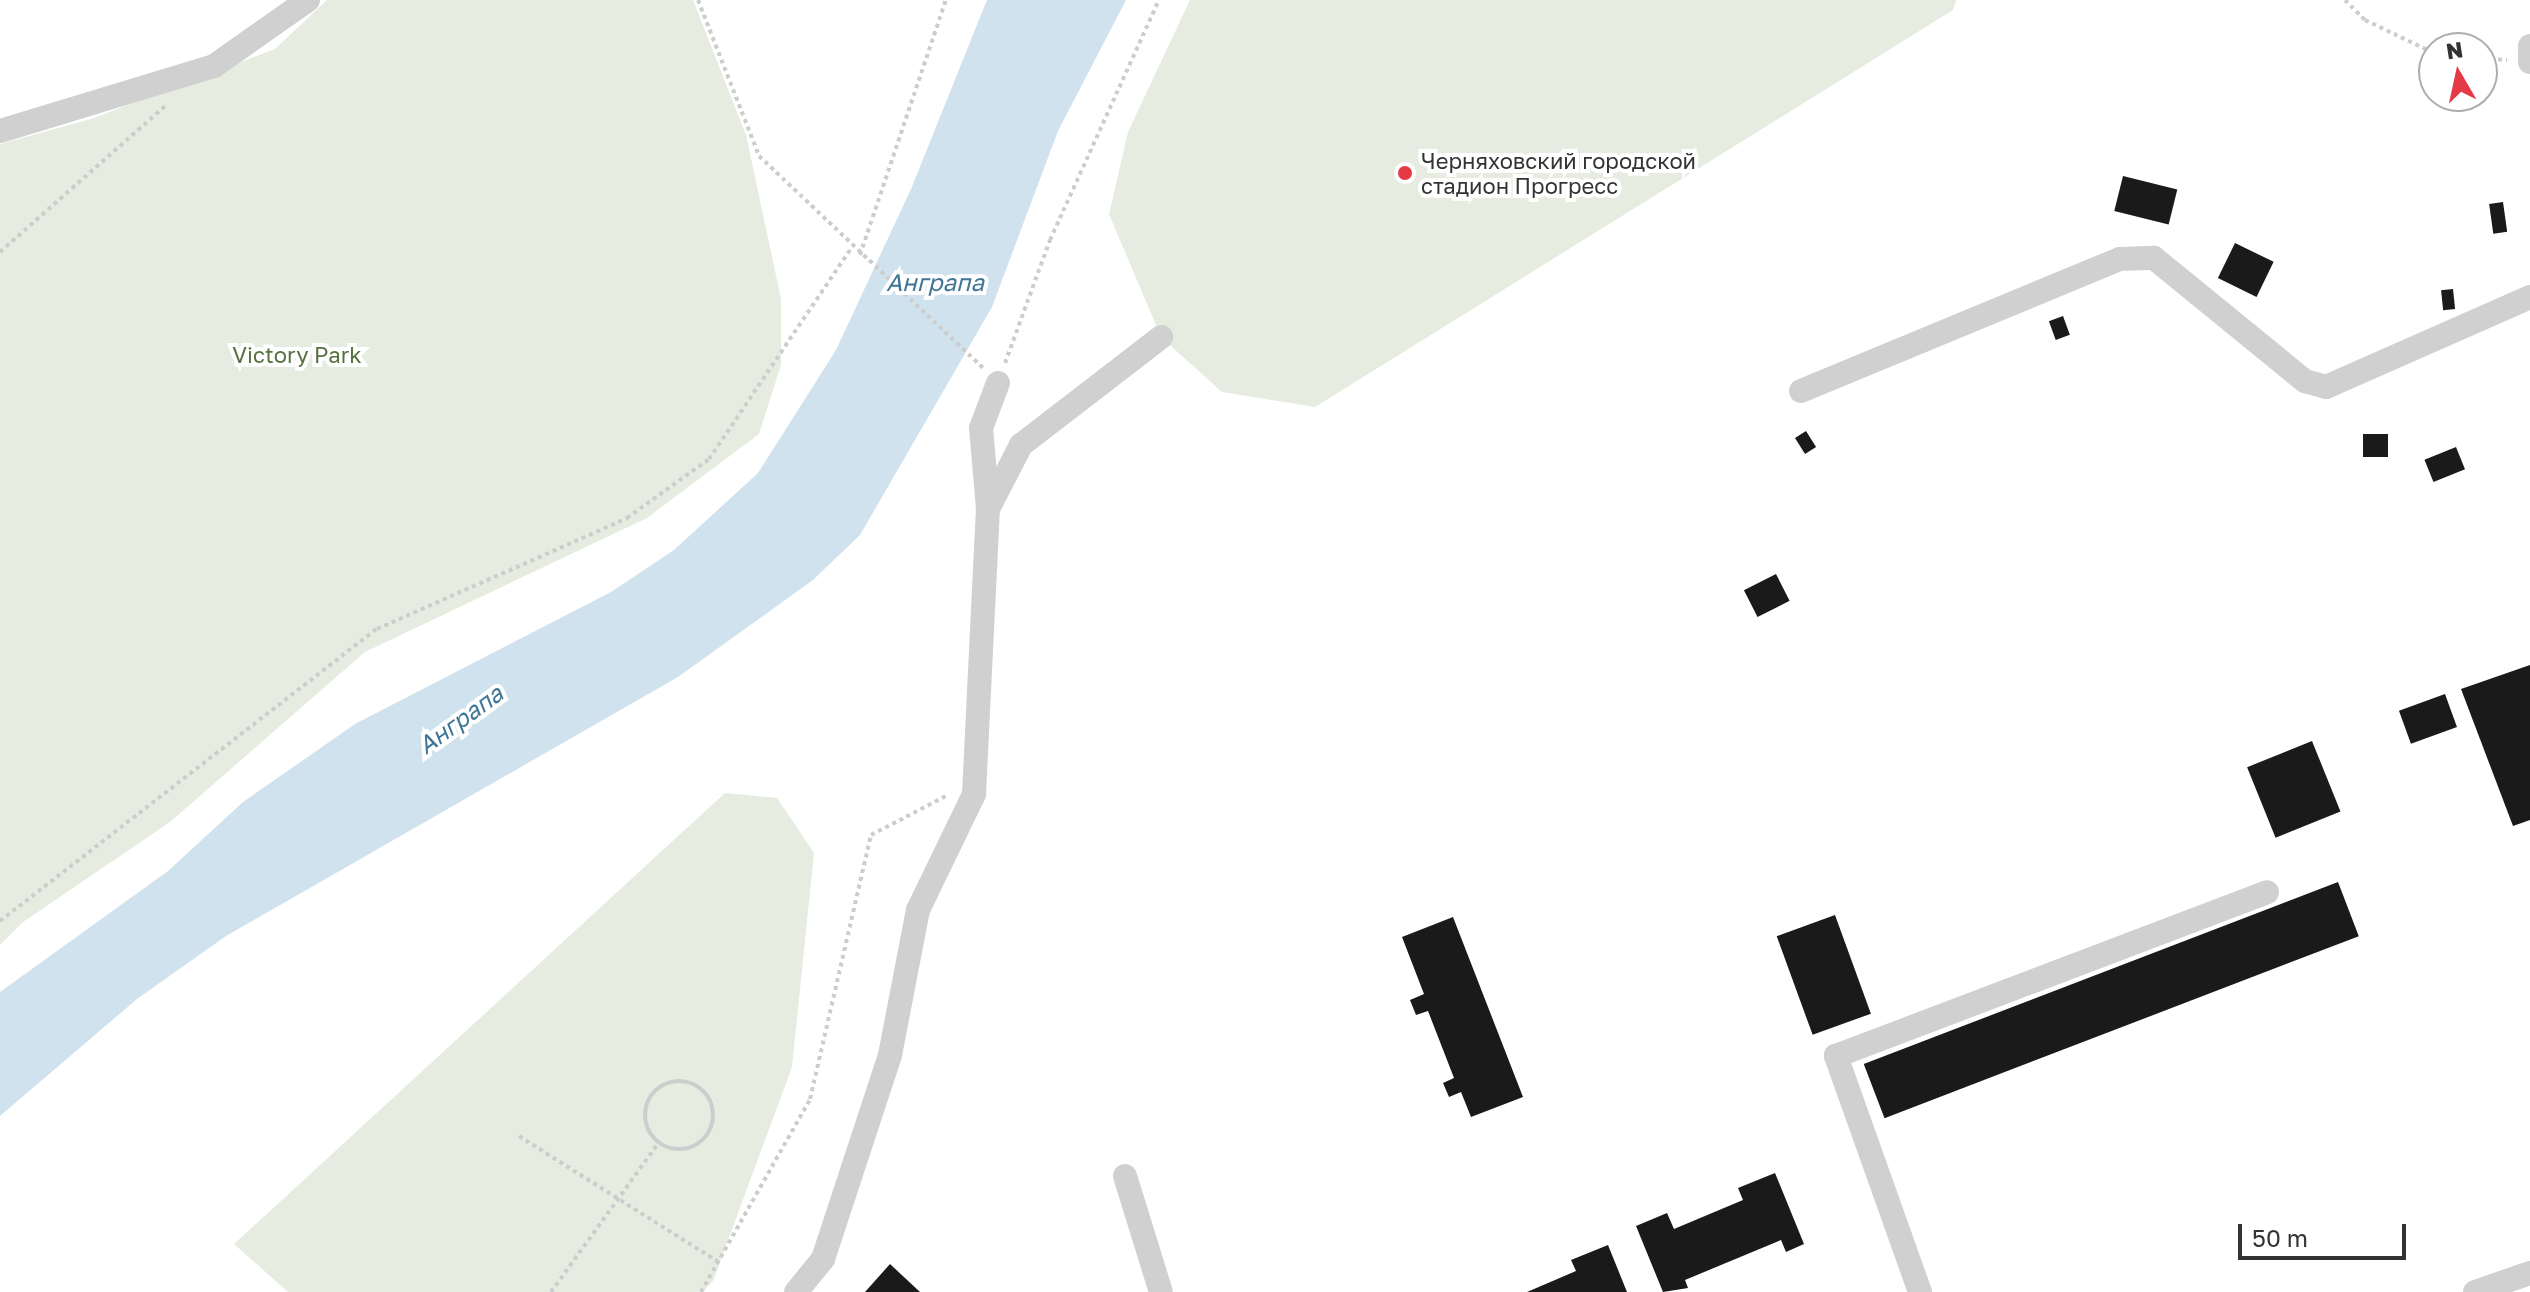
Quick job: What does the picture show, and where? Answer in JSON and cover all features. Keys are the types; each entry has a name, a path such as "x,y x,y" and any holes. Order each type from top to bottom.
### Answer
{"street":[{"path":"0,131 214,66 308,0"},
{"path":"2530,46 2530,62"},
{"path":"1801,391 2120,259 2154,258 2305,381 2326,387 2530,297"},
{"path":"988,509 1021,445 1161,337"},
{"path":"796,1292 823,1259 890,1055 918,910 974,794 988,509 981,428 998,383"},
{"path":"1920,1292 1836,1056 2267,892"},
{"path":"1125,1176 1161,1292"},
{"path":"2475,1292 2530,1273"}],"path":[{"path":"698,0 759,156 998,383 1050,240 1159,0"},
{"path":"860,255 946,0"},
{"path":"2345,0 2365,20 2418,45"},
{"path":"0,252 179,95"},
{"path":"0,921 377,629 627,518 709,459 852,247"},
{"path":"701,1292 810,1099 871,835 974,782"},
{"path":"673,1081 695,1085 710,1101 707,1133 690,1146 659,1142 646,1124 648,1101 673,1081"},
{"path":"519,1136 720,1263"},
{"path":"551,1292 659,1142"}],"green space":[{"name":"Victory Park","path":"327,0 693,0 746,135 781,299 781,365 759,434 647,518 365,652 170,822 23,922 0,945 0,144 91,119 275,49"},
{"name":"Черняховский городской стадион Прогресс","path":"1190,0 1956,0 1953,10 1315,407 1222,392 1161,337 1109,214 1128,132"},
{"path":"725,793 777,798 814,853 792,1067 713,1281 702,1292 288,1292 234,1244"}],"water":[{"name":"Анграпа","path":"987,0 1126,0 1058,131 992,307 860,535 813,580 678,677 226,936 137,999 0,1116 0,992 168,871 243,802 355,724 611,592 674,550 758,473 836,350 911,189"}],"building":[{"path":"2123,176 2177,190 2169,224 2114,211"},
{"path":"2503,202 2507,232 2493,234 2489,204"},
{"path":"2235,243 2274,262 2257,297 2218,278"},
{"path":"2453,289 2455,309 2443,310 2441,290"},
{"path":"2063,316 2070,335 2056,340 2049,321"},
{"path":"1806,431 1816,447 1805,454 1795,438"},
{"path":"2363,434 2388,434 2388,457 2363,457"},
{"path":"2456,447 2465,469 2433,482 2424,460"},
{"path":"1776,574 1790,601 1758,617 1744,590"},
{"path":"2530,665 2530,820 2513,826 2461,689"},
{"path":"2445,694 2457,727 2411,744 2399,711"},
{"path":"2312,741 2340,811 2276,838 2247,767"},
{"path":"2338,882 2359,936 1885,1118 1864,1064"},
{"path":"1835,915 1871,1014 1813,1035 1777,936"},
{"path":"1453,917 1523,1097 1471,1117 1461,1092 1449,1097 1443,1083 1454,1078 1428,1011 1416,1015 1410,1000 1424,994 1402,937"},
{"path":"1775,1173 1804,1244 1786,1252 1781,1240 1685,1280 1688,1288 1663,1292 1636,1226 1667,1213 1674,1229 1743,1200 1738,1188"},
{"path":"1608,1245 1627,1292 1527,1292 1576,1271 1571,1260"},
{"path":"890,1264 920,1292 865,1292"}],"place":[{"name":"Черняховский городской стадион Прогресс","path":"1405,173"}]}
